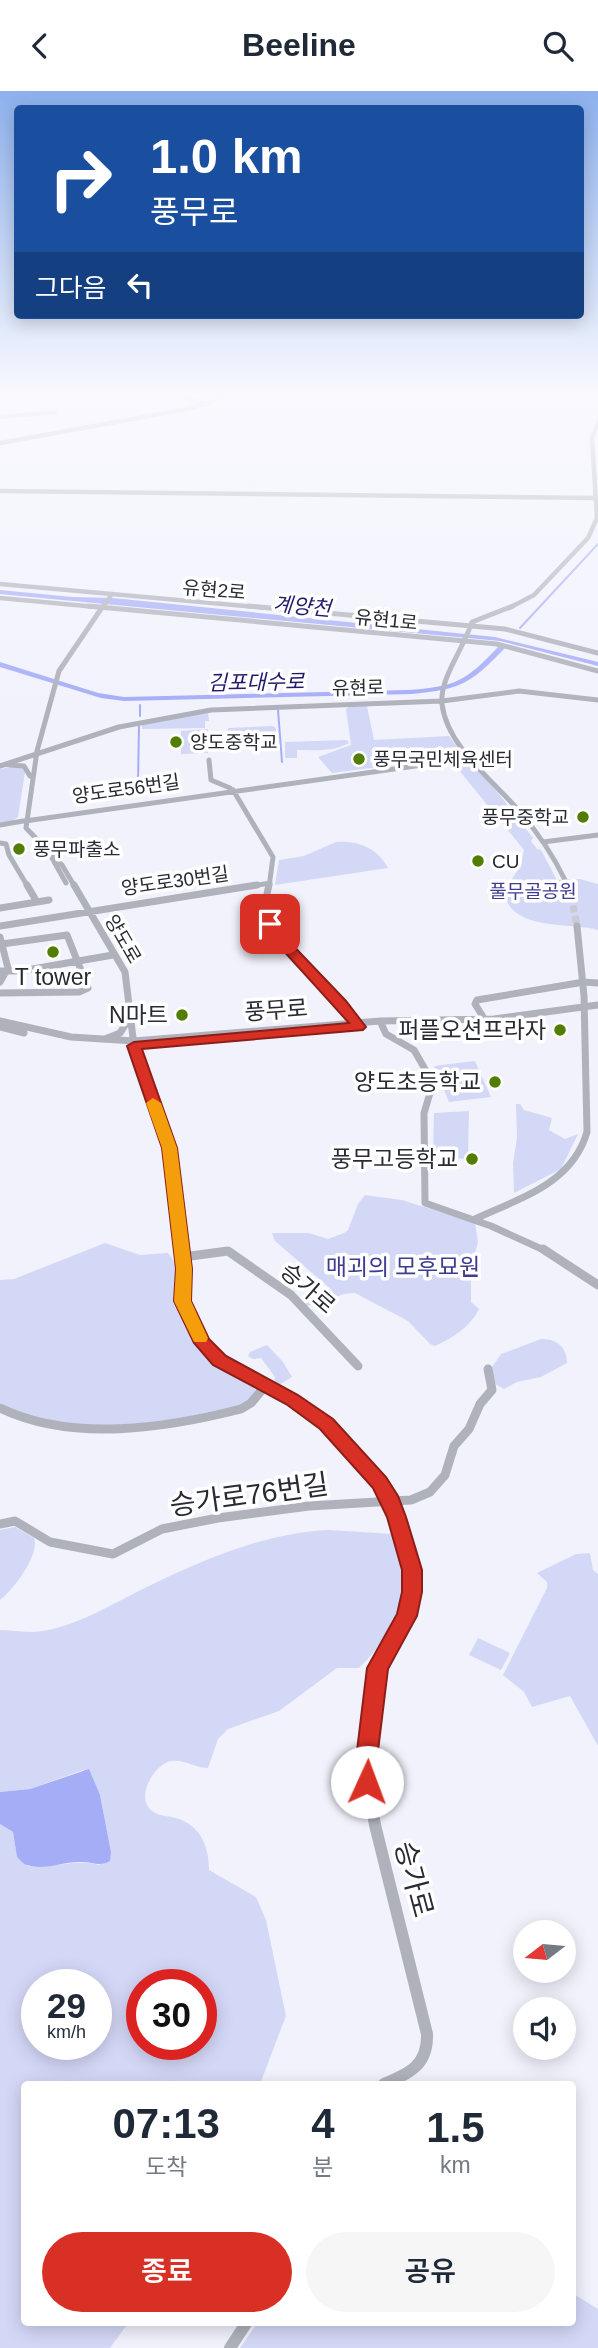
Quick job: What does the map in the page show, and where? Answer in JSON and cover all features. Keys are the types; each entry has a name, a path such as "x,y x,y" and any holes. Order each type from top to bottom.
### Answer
{"street":[{"path":"453,624 479,619 534,595 582,545 597,518 598,498"},
{"name":"유현2로","path":"0,584 453,624"},
{"path":"23,821 35,753 56,678 110,594"},
{"name":"유현1로","path":"0,598 497,644 598,671"},
{"path":"479,619 489,627"},
{"path":"479,619 469,629 447,680 442,697 447,721 474,759 545,842"},
{"path":"453,624 469,629 489,627 524,632 598,654"},
{"name":"유현로","path":"0,765 112,729 197,712 519,691 547,692 598,700"},
{"path":"442,697 454,727 467,747 545,842 566,880"},
{"path":"23,821 34,785 35,753"},
{"path":"463,760 474,759"},
{"name":"양도로56번길","path":"209,760 211,780 233,790"},
{"name":"양도로56번길","path":"0,825 452,761"},
{"path":"0,765 24,766 30,776"},
{"path":"233,790 271,853 274,866 266,908 274,932 358,1025"},
{"name":"양도로","path":"23,821 27,835 54,860 125,972 132,1043"},
{"path":"545,842 598,835"},
{"path":"0,843 6,844 9,855 37,902"},
{"name":"양도로30번길","path":"0,926 270,883"},
{"path":"0,908 49,900"},
{"name":"양도로","path":"87,911 124,977 127,1022 132,1043"},
{"path":"475,1219 562,1175 582,1152 587,1132 583,1009 575,926"},
{"path":"0,982 4,971 1,941 65,935 88,985 85,992 0,993"},
{"path":"4,971 113,955"},
{"path":"485,1020 475,1004 477,999 580,982 598,983"},
{"name":"풍무로","path":"0,1027 75,1042 132,1043 381,1023 485,1020 598,1007"},
{"name":"풍무로","path":"381,1023 504,1023 583,1009"},
{"name":"풍무로","path":"0,1021 55,1034 132,1043"},
{"path":"100,1040 117,1035 127,1022"},
{"path":"381,1023 388,1037 414,1050 433,1083 424,1113 425,1203 475,1219 550,1255 598,1285"},
{"name":"승가로","path":"132,1043 170,1148 183,1257 182,1301 202,1343 219,1360 301,1405 326,1424 380,1482 392,1503 412,1570 412,1592 407,1616 378,1668 368,1746 367,1782 429,2045 425,2060 418,2069 391,2081"},
{"name":"승가로","path":"183,1257 228,1251 291,1295 358,1366"},
{"path":"392,1503 424,1495 445,1475 454,1445 469,1429 480,1404 492,1390 488,1369"},
{"path":"0,1408 18,1418 42,1424 143,1426 242,1409 251,1403 266,1385"},
{"name":"승가로76번길","path":"0,1524 15,1521 51,1542 113,1554 162,1529 218,1518 309,1506 392,1503"},
{"path":"230,2348 244,2326"}],"green space":[{"name":"풀무골공원","path":"350,706 367,706 374,740 449,736 462,754 461,757 495,789 533,838 531,841 541,850 557,880 580,879 598,884 598,930 542,923 517,913 508,904 504,891 521,865 524,850 449,758 332,773 318,757 351,745 346,709"},
{"path":"208,713 209,721 205,721 205,728 142,729 142,724"},
{"path":"228,728 276,728 276,736 227,737"},
{"path":"208,729 208,753 181,754 181,731"},
{"path":"347,740 349,743 337,748 297,750 297,758 285,758 285,742"},
{"path":"14,766 23,768 25,772 18,817 0,823 0,769"},
{"path":"336,842 352,842 373,850 388,868 275,885 279,860 304,856"},
{"path":"475,1061 491,1097 449,1102 434,1066"},
{"path":"516,1104 520,1104 524,1110 552,1118 549,1130 565,1139 578,1134 561,1169 514,1193 513,1163 517,1138"},
{"path":"469,1111 468,1159 433,1157 434,1113"},
{"name":"매괴의 모후묘원","path":"365,1195 402,1200 475,1223 478,1242 471,1268 471,1302 479,1309 461,1331 435,1346 408,1321 355,1293 307,1306 303,1303 331,1293 332,1290 275,1241 272,1233 309,1233 328,1239 344,1233"},
{"path":"105,1243 140,1255 168,1253 175,1264 176,1303 181,1316 206,1356 254,1386 256,1392 246,1403 234,1408 162,1421 75,1425 21,1414 0,1403 0,1280 14,1279"},
{"path":"541,1339 560,1345 567,1363 541,1377 517,1382 504,1389 495,1384 490,1370 501,1354"},
{"path":"267,1345 283,1362 292,1377 279,1385 274,1383 275,1377 261,1358 253,1359 248,1356 250,1352"},
{"path":"15,1527 34,1538 35,1545 24,1572 0,1600 0,1530"},
{"path":"329,1530 393,1534 404,1582 395,1618 375,1650 359,1668 337,1668 279,1711 228,1729 218,1739 208,1768 171,1761 154,1773 146,1788 146,1802 152,1811 187,1823 199,1833 208,1854 209,1870 256,1897 266,1920 286,2016 261,2081 21,2081 21,2326 126,2326 110,2348 0,2348 0,1824 13,1832 17,1857 28,1866 81,1863 99,1865 111,1852 100,1795 83,1770 30,1789 0,1792 0,1630 32,1632 77,1621 194,1565 260,1542 305,1532"},
{"path":"590,1553 593,1570 598,1574 598,1746 570,1696 532,1707 524,1692 503,1675 547,1588 547,1582 537,1573 576,1554"},
{"path":"478,1638 510,1653 501,1670 469,1655"},
{"path":"576,2295 598,2309 598,2348 240,2348 255,2326 576,2326"}],"water":[{"path":"0,590 113,598 495,637 598,662 598,666 500,641 0,594"},
{"path":"499,646 506,647 484,669 465,682 443,690 412,694 124,701 101,698 0,667 0,662 98,693 124,697 407,690 437,687 459,680 478,667"},
{"path":"89,1769 100,1795 111,1852 110,1861 103,1864 75,1862 46,1867 24,1864 17,1857 13,1832 0,1824 0,1792 30,1789"}],"waterway":[{"name":"김포대수로","path":"520,628 598,544"},
{"path":"140,705 140,716"},
{"path":"278,710 282,762"},
{"path":"138,782 139,726"}],"tunnel":[{"path":"451,761 463,760"},
{"path":"568,880 569,887"},
{"path":"569,885 577,926"}],"slow traffic":[{"path":"153,1103 170,1148 184,1269 182,1301 200,1338"}],"place":[{"name":"양도중학교","path":"176,742"},
{"name":"풍무국민체육센터","path":"359,759"},
{"name":"풍무중학교","path":"583,817"},
{"name":"풍무파출소","path":"19,849"},
{"name":"CU","path":"478,861"},
{"name":"T tower","path":"53,952"},
{"name":"N마트","path":"182,1015"},
{"name":"퍼플오션프라자","path":"560,1030"},
{"name":"양도초등학교","path":"495,1082"},
{"name":"풍무고등학교","path":"472,1159"}],"route":[{"path":"270,924 276,936 341,1003 359,1027 134,1046 170,1148 184,1269 182,1301 202,1343 219,1360 292,1400 326,1424 380,1482 397,1517 412,1570 412,1592 407,1616 378,1668 373,1693 367,1782"}],"water label":[{"name":"계양천","path":"302,606"}]}
